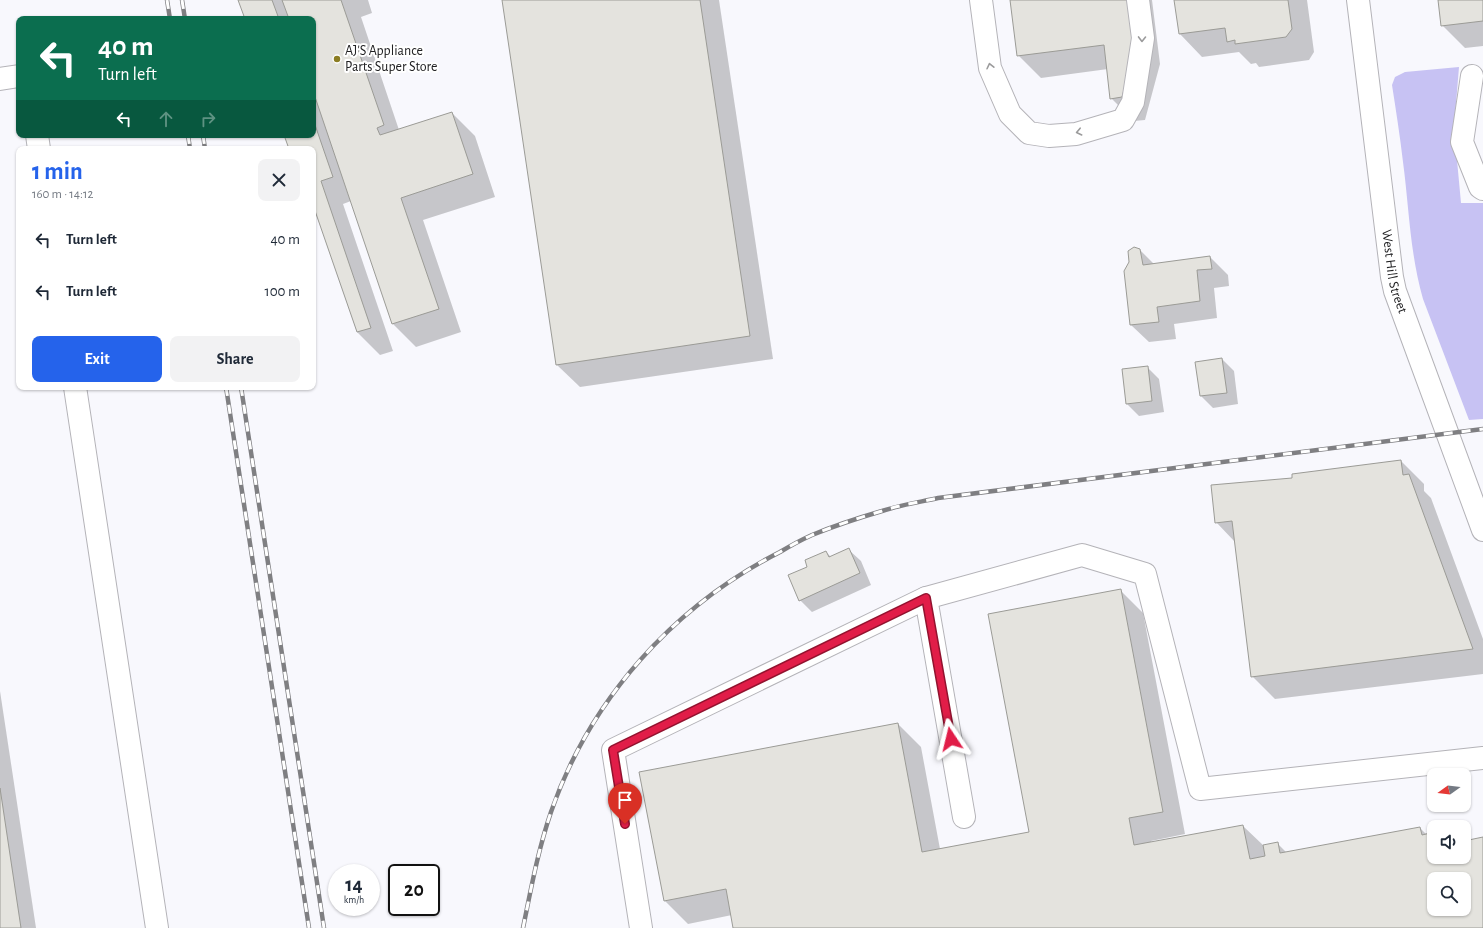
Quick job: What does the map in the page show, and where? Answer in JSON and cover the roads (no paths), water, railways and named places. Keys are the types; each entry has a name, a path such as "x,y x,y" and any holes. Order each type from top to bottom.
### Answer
{"street":[{"path":"981,0 990,68 1010,114 1029,133 1049,136 1076,134 1123,120 1132,102 1142,38 1138,0"},
{"name":"West Hill Street","path":"1358,0 1392,277 1483,530"},
{"path":"0,78 16,76"},
{"path":"1472,76 1462,142 1480,187 1483,189"},
{"path":"75,390 157,928"},
{"path":"641,928 613,750 926,598 1082,555 1145,574 1200,789 1483,758"},
{"path":"926,598 964,817"}],"railway":[{"path":"167,0 170,16"},
{"path":"182,0 185,16"},
{"path":"188,138 190,146"},
{"path":"203,138 205,146"},
{"path":"226,390 309,928"},
{"path":"241,390 324,928"},
{"path":"523,928 532,884 546,826 551,812 568,771 588,731 613,694 640,660 671,628 705,600 741,574 800,541 837,525 864,516 938,498 1483,429"}],"place":[{"name":"AJ'S Appliance Parts Super Store","path":"337,59"}]}
